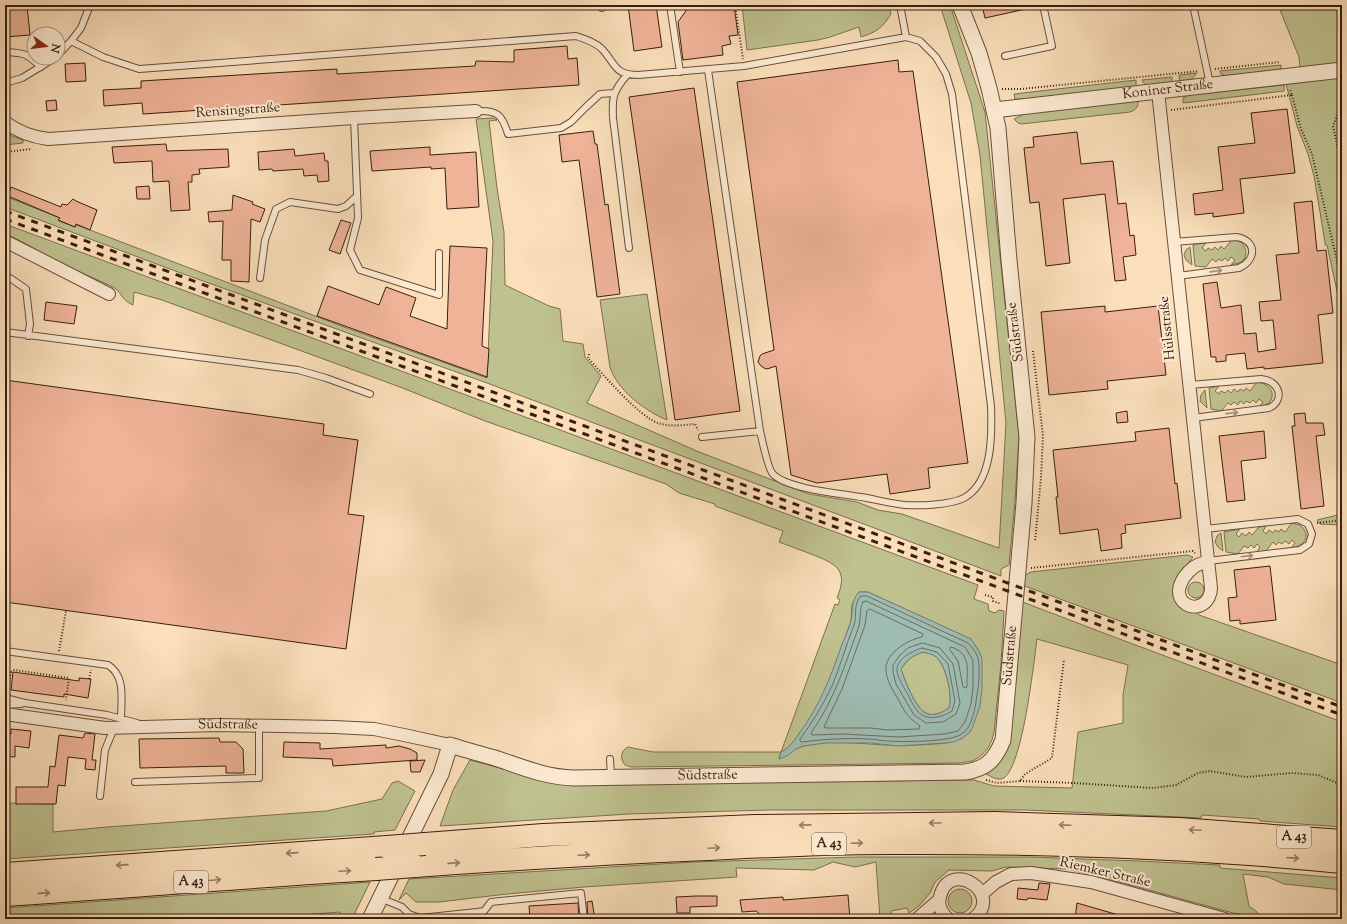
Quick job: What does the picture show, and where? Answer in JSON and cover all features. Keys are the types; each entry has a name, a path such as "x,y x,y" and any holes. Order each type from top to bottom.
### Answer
{"highway":[{"name":"A 43","path":"5,874 543,835 755,826 877,824 995,823 1179,829 1244,844 1342,862"},
{"name":"A 43","path":"5,896 415,866 598,854 760,846 884,842 1083,846 1342,841"}],"street":[{"name":"Südstraße","path":"5,714 105,728 117,723 149,727 218,725 374,729 450,745 537,773 550,776 574,778 964,772 975,770 986,765 999,751 1003,740 1024,503 1027,436 1008,260 999,141 989,88 960,5"},
{"name":"Koniner Straße","path":"994,110 1338,71"},
{"name":"Hülsstraße","path":"1158,91 1208,561"},
{"name":"Rensingstraße","path":"5,122 13,128 33,137 48,139 476,111"},
{"path":"5,241 110,294"},
{"path":"370,919 441,774 450,745"},
{"name":"Riemker Straße","path":"982,894 996,882 1011,874 1031,873 1091,882 1225,919"},
{"path":"948,919 940,908 939,900 941,892 946,885 954,880 962,879 970,881 982,894 981,909 977,916 973,919"},
{"path":"917,919 939,900"}],"lane":[{"path":"66,47 81,28 90,5"},
{"path":"670,5 680,72"},
{"path":"900,5 906,37"},
{"path":"1005,56 1052,46 1043,5"},
{"path":"1193,5 1211,86"},
{"path":"72,41 103,57 139,69 576,36 590,41 601,48 619,71 627,75 708,70 744,66 906,37 920,40 936,57 946,74 952,94 991,406 992,430 990,454 977,487 964,498 944,504 905,505 858,496 817,491 782,481 772,473 760,431 708,70"},
{"path":"5,52 29,55 41,67 22,78 5,83"},
{"path":"627,75 614,92 613,118 629,248"},
{"path":"476,111 492,111 497,114 504,120 508,134 561,128 571,122 600,94 614,92"},
{"path":"354,118 358,218 350,250 360,270 439,296 439,253"},
{"path":"260,278 265,240 276,209 290,202 338,209 346,206 357,196"},
{"path":"1174,242 1236,237 1242,238 1248,242 1252,251 1251,258 1248,262 1239,268 1178,276"},
{"path":"5,278 10,278 26,289 30,324 28,336"},
{"path":"5,332 298,370 326,378 370,394"},
{"path":"1190,385 1261,379 1269,380 1274,384 1278,391 1277,401 1274,405 1268,408 1193,418"},
{"path":"702,437 760,431"},
{"path":"1205,529 1295,519 1301,520 1308,524 1312,531 1312,538 1309,544 1303,549 1208,561"},
{"path":"5,650 108,665 115,669 120,683 117,723 106,750 100,796"},
{"path":"6,698 25,703 107,715 117,723"},
{"path":"5,705 25,703"},
{"path":"135,782 259,778 258,726"},
{"path":"610,759 611,777"},
{"path":"380,898 402,907 409,914 420,918 478,916 491,902 581,893 584,919"}],"path":[{"path":"735,5 744,66"},
{"path":"1338,5 1342,25"},
{"path":"989,88 1008,90 1021,89 1284,62"},
{"path":"1290,87 1301,129 1312,154 1342,282"},
{"path":"1160,111 1292,95"},
{"path":"1342,104 1333,126 1342,166"},
{"path":"5,152 32,149"},
{"path":"589,354 588,358 642,414 657,423 681,425 695,424 702,437"},
{"path":"1308,524 1342,520"},
{"path":"1033,567 1193,551 1208,561"},
{"path":"986,595 993,597 993,601 1002,604"},
{"path":"58,658 66,611"},
{"path":"1020,781 1025,774 1052,758 1064,659"},
{"path":"5,671 11,672 14,670 69,678 64,709"},
{"path":"6,698 11,672"},
{"path":"975,770 978,775 991,782 997,783 1020,781 1152,788 1176,785 1198,773 1210,771 1246,777 1291,773 1318,775 1342,785"}],"green space":[{"path":"742,5 889,5 891,14 879,29 861,37 859,27 818,40 747,50"},
{"path":"940,5 950,5 985,112 1019,437 1009,565 1001,569 1001,576 487,383 178,272 5,207 5,196 60,218 59,221 75,227 76,225 82,227 344,327 487,378 493,241 476,119 493,118 497,120 489,121 504,232 505,285 549,306 560,309 563,341 583,344 585,357 601,376 587,403 699,452 809,494 857,502 878,510 902,514 999,548 1006,423 980,155 971,103"},
{"path":"1278,5 1342,5 1342,314 1327,245 1325,245 1314,176 1308,154 1297,126 1285,80 1301,78 1299,57"},
{"path":"1281,65 1281,71 1226,76 1221,74 1220,71"},
{"path":"1197,73 1189,82 1180,84 1179,75"},
{"path":"1172,77 1172,85 1146,86 1142,80"},
{"path":"1136,80 1136,87 1026,99 1015,99 1014,94"},
{"path":"1284,85 1284,91 1183,103 1183,98 1189,95"},
{"path":"1138,101 1137,107 1130,112 1021,124 1014,119 1028,112"},
{"path":"5,132 23,140 23,143 5,145"},
{"path":"5,224 978,585 974,599 988,604 989,611 995,613 999,610 1004,611 1001,664 994,732 988,748 982,755 973,761 959,763 631,767 625,765 622,760 622,753 628,747 653,752 781,752 835,604 838,605 840,600 837,598 842,580 838,569 827,561 779,542 783,531 715,506 715,504 679,493 666,484 485,421 400,387 162,300 134,292 133,305 126,301 113,287 66,266 23,242 5,234","holes":["859,592 868,592 970,639 979,651 946,743 924,745 887,745 842,742 819,743 795,749 779,759 781,752 794,741 809,721 828,684 851,621 852,604"]},
{"path":"1232,240 1240,241 1244,246 1246,254 1242,262 1231,265 1235,260 1231,257 1228,261 1225,258 1222,261 1219,259 1216,262 1212,259 1206,267 1195,266 1193,245 1206,243 1202,248 1206,251 1208,248 1212,250 1215,247 1218,250 1221,246 1224,249"},
{"path":"1190,247 1192,265 1186,260 1184,255 1186,250"},
{"path":"647,294 667,420 641,405 625,392 614,376 610,367 600,300"},
{"path":"1257,382 1269,387 1272,395 1269,403 1259,407 1263,402 1259,399 1256,403 1253,400 1250,403 1246,401 1244,404 1240,401 1238,405 1234,402 1231,405 1228,403 1221,411 1211,409 1209,388 1219,386 1215,391 1219,394 1221,391 1225,393 1228,390 1231,393 1234,389 1238,392 1240,389 1244,391 1246,388 1250,391"},
{"path":"1205,390 1207,408 1200,401 1201,395"},
{"path":"1342,514 1342,525 1320,524 1317,520"},
{"path":"1292,523 1300,525 1306,533 1305,540 1296,547 1291,548 1295,543 1292,540 1289,544 1285,541 1282,544 1279,542 1276,545 1273,542 1266,551 1257,552 1260,547 1257,544 1254,548 1251,545 1248,548 1244,546 1238,554 1226,552 1224,532 1240,529 1236,534 1239,537 1242,533 1246,536 1249,532 1252,535 1259,527 1266,526 1263,531 1266,534 1269,530 1273,533 1275,530 1279,532 1281,529 1285,532"},
{"path":"1221,533 1223,551 1215,542 1217,536"},
{"path":"1187,555 1193,557 1176,579 1173,593 1174,597 1188,611 1342,665 1342,703 1022,585 1025,575 1031,572"},
{"path":"1193,582 1199,582 1204,587 1202,596 1199,598 1193,598 1188,593 1188,587"},
{"path":"1020,601 1342,722 1342,827 1202,815 1201,818 1025,810 768,810 629,814 440,826 453,790 470,760 540,779 579,784 974,780 994,786 1072,788 1078,732 1123,723 1123,695 1128,665 1037,639 1026,716 1015,759 1008,773 1001,779 994,778 984,773 992,767"},
{"path":"923,652 934,655 939,660 948,680 950,696 949,708 936,714 928,714 919,707 901,669 910,658"},
{"path":"398,781 415,791 395,830 374,832 374,834 5,859 5,803 53,804 53,832 326,811 382,799 392,783"},
{"path":"857,857 1030,857 1220,865 1220,868 1342,878 1342,890 1284,884 1268,877 1243,874 1249,906 1257,912 1259,917 1233,913 1067,869 1006,867 992,871 949,870 935,882 930,893 919,906 909,913 907,908 891,911 892,918 880,919 876,862 855,867 833,862 814,870 736,868 737,877 584,887 439,902 416,902 406,893 399,900 409,879 694,862"},
{"path":"370,882 352,919 340,919 340,912 254,919 5,919 5,908"},
{"path":"955,889 965,889 972,896 972,906 965,913 955,913 948,906 948,896"}],"water":[{"path":"859,592 868,592 971,639 982,658 982,688 980,706 973,726 970,732 963,738 954,742 898,746 871,743 826,743 803,746 779,759 781,752 795,740 812,714 824,691 851,621 853,602","holes":["923,652 934,655 939,660 948,680 950,696 949,708 936,714 928,714 924,712 915,702 901,669 910,658"]}],"building":[{"path":"5,5 27,5 29,26 26,26 26,35 5,37"},
{"path":"628,5 656,5 662,47 634,51"},
{"path":"690,5 734,5 738,35 729,36 731,44 722,46 723,55 683,60 678,22"},
{"path":"982,5 1025,5 1026,9 985,18"},
{"path":"567,46 568,59 577,58 579,85 143,114 142,103 104,106 103,90 141,88 141,81 337,69 337,74 475,66 476,61 514,62 514,50"},
{"path":"898,60 899,72 913,71 968,463 928,468 930,488 890,494 887,474 817,483 791,475 776,366 767,369 761,366 758,362 762,354 774,350 737,82"},
{"path":"85,63 86,81 66,82 66,64"},
{"path":"694,88 740,411 675,420 629,97"},
{"path":"56,100 57,110 47,111 46,101"},
{"path":"1287,109 1295,173 1240,179 1244,213 1213,217 1213,213 1195,215 1193,194 1223,190 1218,147 1255,143 1251,113"},
{"path":"593,131 595,144 597,144 605,205 608,204 620,294 597,297 579,160 562,162 559,135"},
{"path":"1077,132 1081,164 1113,161 1118,204 1126,203 1130,236 1134,235 1136,255 1123,257 1126,280 1115,281 1105,194 1063,199 1070,263 1046,266 1039,202 1030,203 1024,148 1034,147 1033,137"},
{"path":"166,144 167,151 228,149 229,167 199,169 200,174 192,175 192,182 188,182 190,210 171,211 169,181 153,182 152,161 114,163 112,147"},
{"path":"430,147 430,155 476,152 479,207 447,209 445,168 431,169 431,167 372,171 370,151"},
{"path":"294,149 295,156 324,153 325,161 328,161 329,181 318,182 317,175 304,176 303,169 273,171 272,169 259,170 258,152"},
{"path":"149,186 150,199 137,199 136,187"},
{"path":"11,187 61,207 62,204 67,205 73,199 97,210 90,230 76,224 75,227 58,220 60,218 8,196"},
{"path":"233,195 253,202 252,204 265,209 260,222 251,219 249,282 231,281 231,260 222,260 223,221 209,222 208,212 232,210"},
{"path":"1312,201 1317,251 1326,250 1333,313 1318,315 1323,363 1264,369 1264,367 1247,369 1245,353 1226,355 1226,361 1216,362 1216,357 1211,357 1203,284 1217,282 1221,308 1241,305 1244,334 1256,333 1258,352 1276,349 1273,320 1261,321 1259,302 1281,300 1276,255 1299,253 1294,203"},
{"path":"341,220 351,223 340,254 329,250"},
{"path":"450,246 487,248 482,346 489,349 487,377 317,316 328,286 379,305 386,287 416,298 410,316 447,329"},
{"path":"46,302 77,306 74,324 44,320"},
{"path":"1105,306 1105,312 1158,306 1166,375 1107,381 1108,389 1049,395 1041,312"},
{"path":"5,380 324,424 323,435 358,440 348,514 364,516 346,649 5,602"},
{"path":"1127,411 1128,422 1117,423 1116,413"},
{"path":"1305,413 1306,423 1323,423 1325,435 1316,436 1324,506 1301,509 1292,426 1295,426 1294,414"},
{"path":"1169,428 1175,484 1177,483 1181,518 1125,525 1126,533 1121,534 1122,548 1101,551 1098,529 1060,534 1053,450 1136,441 1135,432"},
{"path":"1264,431 1266,458 1241,461 1245,500 1227,502 1219,436"},
{"path":"1270,566 1276,620 1240,624 1240,620 1230,621 1228,598 1237,597 1234,570"},
{"path":"13,672 79,681 79,678 91,679 88,698 64,694 64,697 11,690"},
{"path":"11,729 31,731 29,748 15,746 15,757 5,756 5,734 11,734"},
{"path":"85,733 95,734 92,760 96,760 95,770 85,769 86,759 68,757 65,786 58,785 56,804 16,804 16,787 48,787 50,766 55,767 59,735 83,738"},
{"path":"219,738 220,742 236,742 243,749 244,773 226,773 226,766 140,768 139,739"},
{"path":"284,742 320,743 320,749 386,745 386,748 399,746 417,753 417,760 333,766 332,759 283,757"},
{"path":"425,760 420,772 411,772 410,761"},
{"path":"1039,883 1050,884 1047,900 1028,898 1027,900 1017,899 1018,888 1038,890"},
{"path":"848,895 850,919 763,919 763,917 756,911 742,912 740,900 783,897 783,900"},
{"path":"717,896 717,906 690,907 690,913 677,913 676,897"},
{"path":"592,901 595,919 588,919 587,902"},
{"path":"578,903 579,919 530,919 529,906"},
{"path":"1077,903 1122,916 1122,919 1075,919"}],"railway":[{"path":"5,211 1342,707"},
{"path":"5,219 1342,715"}]}
